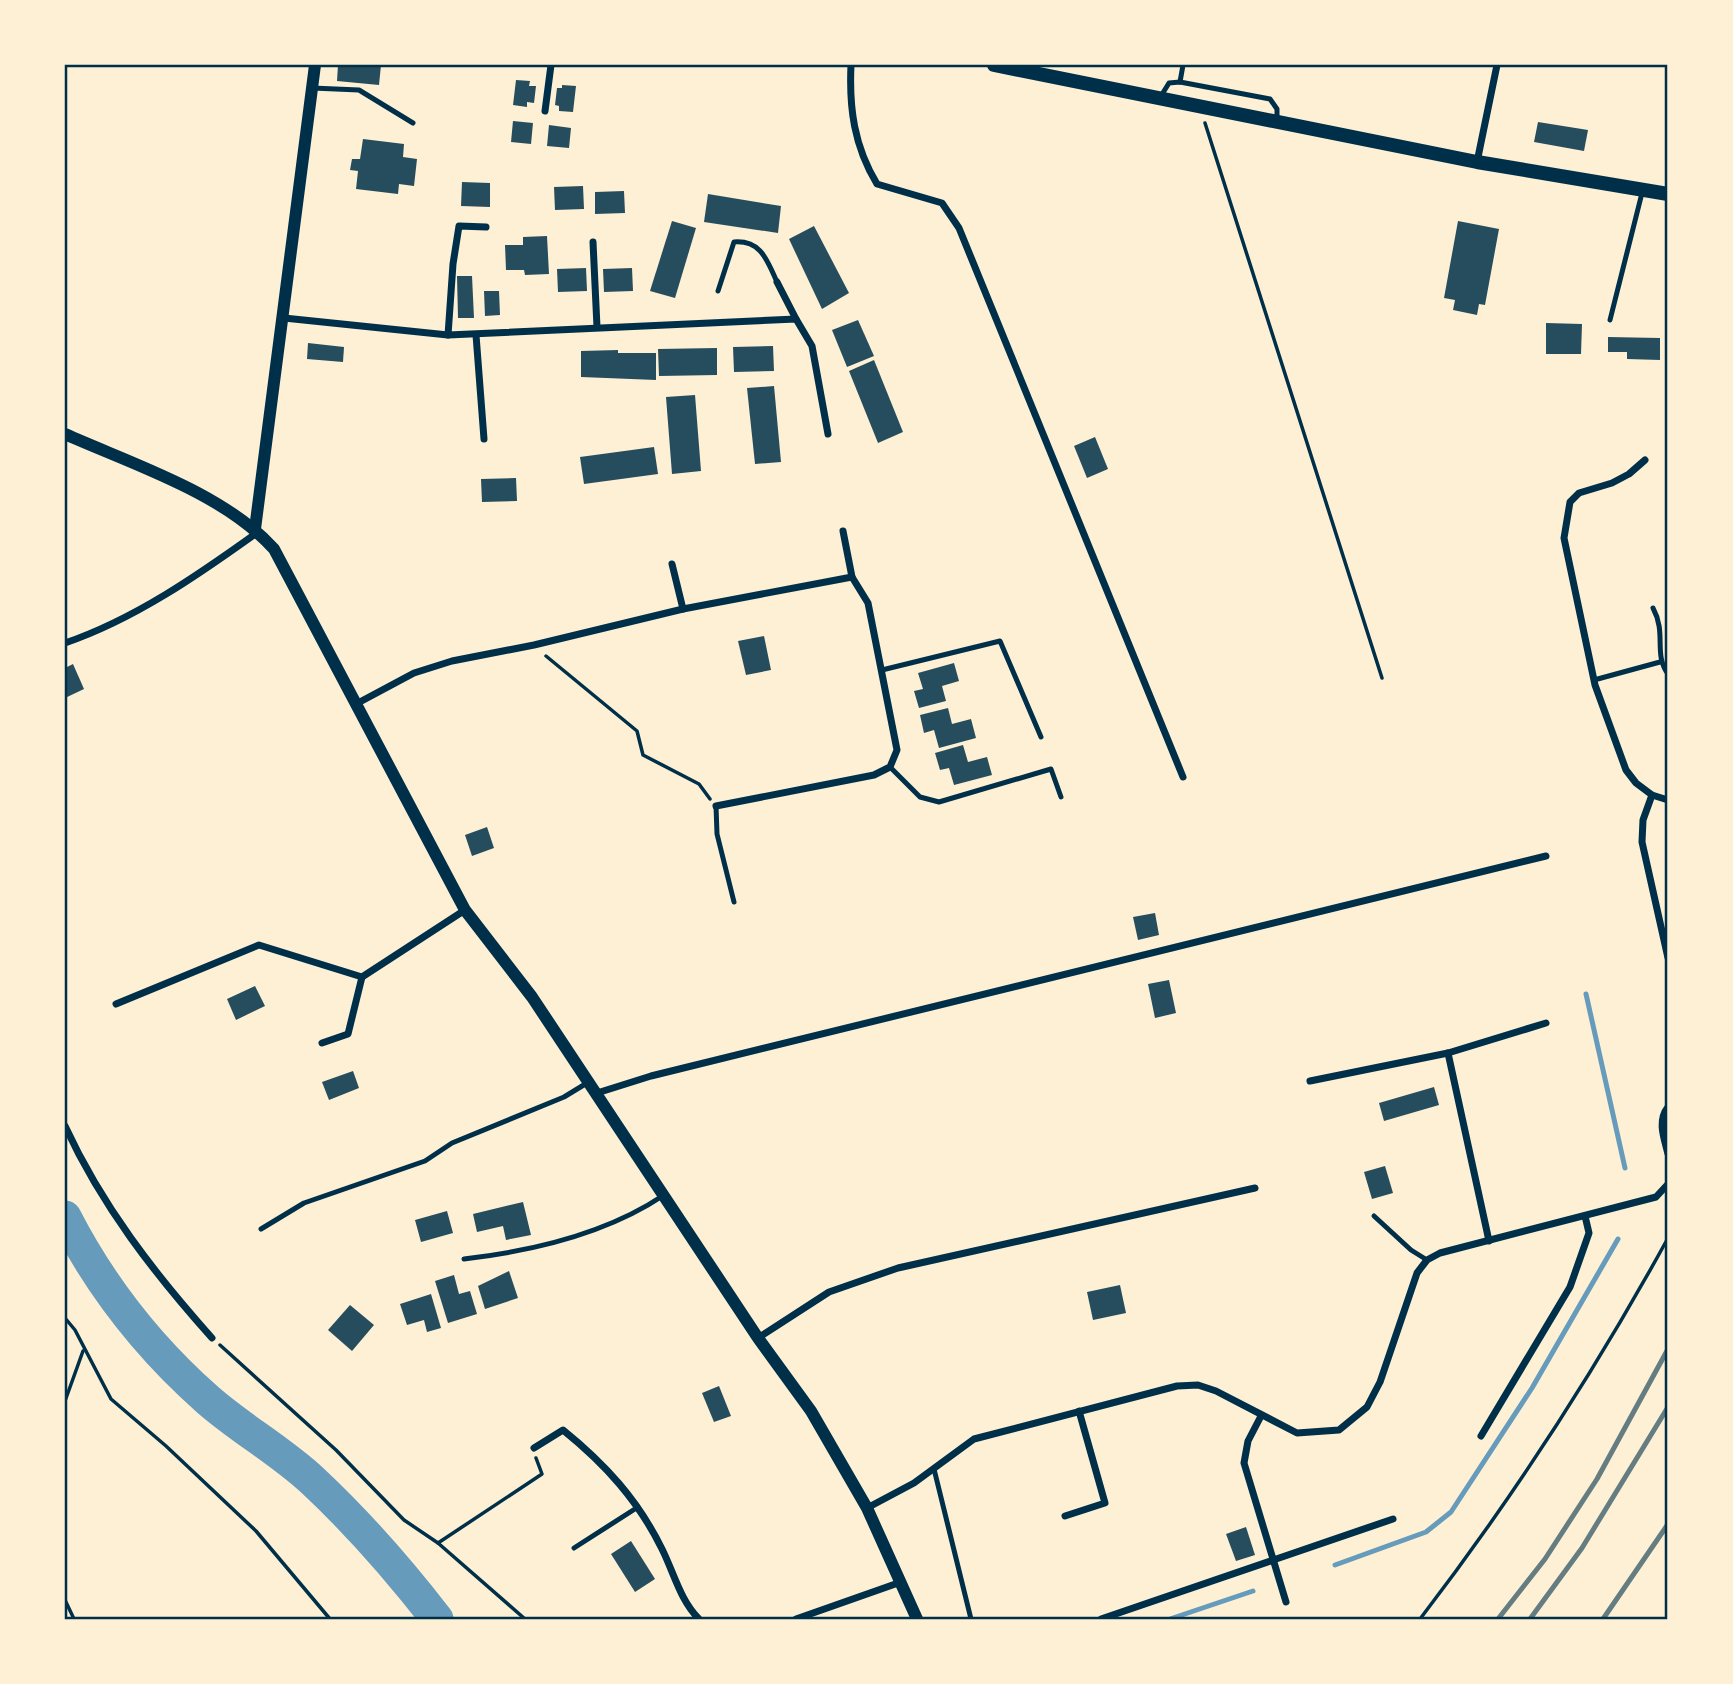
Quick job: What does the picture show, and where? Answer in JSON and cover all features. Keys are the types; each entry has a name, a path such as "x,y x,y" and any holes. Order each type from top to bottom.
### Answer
{"main road":[{"path":"994,65 1477,162 1668,194"}],"street":[{"path":"65,643 98,632 198,575 257,530 315,65"},
{"path":"545,111 551,65"},
{"path":"851,65 849,98 855,134 864,162 877,184 943,203 959,228 1183,777"},
{"path":"1477,162 1497,65"},
{"path":"448,335 453,264 459,226 486,227"},
{"path":"593,242 597,327"},
{"path":"777,282 812,346 828,434"},
{"path":"284,318 448,335 796,319"},
{"path":"476,335 484,439"},
{"path":"65,434 224,508 257,530 274,549 465,910 531,997 758,1338 811,1411 867,1508 917,1619"},
{"path":"1645,460 1612,483 1580,493 1570,502 1564,522 1564,538 1594,680 1626,770 1636,783 1651,795 1668,800"},
{"path":"716,806 874,775 890,767 897,750 882,670 868,603 852,577 842,531"},
{"path":"672,564 683,609"},
{"path":"355,705 414,673 452,661 534,645 683,609 852,577"},
{"path":"1651,795 1643,820 1642,842 1668,958"},
{"path":"593,1087 664,1073 1546,856"},
{"path":"322,1043 348,1034 362,977 465,910"},
{"path":"116,1004 258,944 362,977"},
{"path":"1310,1081 1448,1053 1546,1023"},
{"path":"1448,1053 1489,1241"},
{"path":"1668,1107 1663,1114 1662,1128 1668,1154"},
{"path":"65,1126 85,1171 118,1223 164,1284 212,1338"},
{"path":"867,1508 914,1483 974,1439 1177,1387 1198,1385 1297,1433 1339,1430 1367,1407 1380,1382 1417,1273 1427,1260 1440,1253 1656,1197 1668,1184"},
{"path":"758,1338 829,1293 898,1268 1255,1188"},
{"path":"1481,1436 1570,1287 1590,1233 1585,1216"},
{"path":"1065,1516 1105,1503 1079,1411"},
{"path":"1261,1416 1248,1441 1244,1463 1286,1602"},
{"path":"534,1448 563,1430 601,1461 638,1507 662,1548 678,1588 699,1619"},
{"path":"1101,1619 1393,1520"},
{"path":"796,1619 901,1581"}],"lane":[{"path":"1180,82 1183,65"},
{"path":"1159,98 1170,83 1180,82 1270,99 1277,109 1277,123"},
{"path":"312,88 359,90 413,123"},
{"path":"1611,320 1643,190"},
{"path":"718,291 734,242 746,242 763,252 777,282"},
{"path":"1653,608 1662,630 1660,662 1668,674"},
{"path":"882,670 1000,641 1041,737"},
{"path":"1594,680 1660,662"},
{"path":"890,767 920,797 939,802 1051,769 1061,797"},
{"path":"716,806 718,834 734,902"},
{"path":"261,1229 304,1203 425,1161 452,1143 593,1087"},
{"path":"464,1259 567,1239 629,1217 663,1195"},
{"path":"1374,1216 1410,1250 1427,1260"},
{"path":"934,1469 971,1619"},
{"path":"574,1548 638,1507"}],"path":[{"path":"1202,107 1207,135 1382,678"},
{"path":"534,645 637,731 643,755 699,784 716,806"},
{"path":"1419,1619 1489,1526 1550,1434 1629,1309 1668,1238"},
{"path":"65,1318 119,1409 166,1446 256,1531 330,1619"},
{"path":"212,1338 336,1450 404,1520 438,1543 525,1619"},
{"path":"65,1401 83,1349"},
{"path":"438,1543 542,1474 534,1448"},
{"path":"65,1600 74,1619"}],"building":[{"path":"338,65 381,65 379,85 337,81"},
{"path":"516,80 530,81 529,86 536,86 534,103 527,102 527,107 513,105"},
{"path":"562,85 576,86 573,112 559,111 559,106 555,105 557,88 562,88"},
{"path":"513,121 533,123 531,144 511,142"},
{"path":"1538,122 1588,130 1584,151 1534,142"},
{"path":"549,125 571,128 569,148 547,146"},
{"path":"363,139 404,144 403,157 417,159 414,186 399,184 398,194 356,189 358,171 350,170 352,159 360,159"},
{"path":"462,182 490,183 490,207 461,206"},
{"path":"583,186 584,209 555,210 554,187"},
{"path":"624,191 625,213 595,214 595,192"},
{"path":"708,194 781,206 778,233 704,222"},
{"path":"672,221 696,228 675,298 650,291"},
{"path":"1458,221 1499,229 1485,305 1479,304 1477,315 1453,310 1455,300 1444,298"},
{"path":"814,226 849,293 822,309 789,239"},
{"path":"547,236 549,274 525,275 524,270 506,270 505,245 523,245 523,237"},
{"path":"586,268 587,291 558,292 557,269"},
{"path":"632,268 633,291 604,292 603,269"},
{"path":"457,276 472,276 474,318 458,318"},
{"path":"484,291 499,291 500,315 485,316"},
{"path":"858,320 874,356 847,367 832,330"},
{"path":"1546,323 1582,324 1581,354 1546,354"},
{"path":"1608,337 1660,338 1660,360 1627,359 1627,352 1608,352"},
{"path":"308,343 344,347 343,362 307,359"},
{"path":"773,346 774,371 734,372 733,347"},
{"path":"717,348 717,375 659,376 658,349"},
{"path":"618,350 618,353 656,353 656,380 581,377 581,351"},
{"path":"874,360 903,432 878,443 849,371"},
{"path":"774,386 781,462 755,464 747,388"},
{"path":"695,395 701,471 672,474 666,397"},
{"path":"1095,437 1108,469 1087,478 1074,446"},
{"path":"654,447 658,474 584,484 580,457"},
{"path":"516,478 517,501 482,502 481,479"},
{"path":"764,636 771,670 746,675 738,641"},
{"path":"954,663 959,681 942,686 946,701 919,708 914,691 923,689 918,673"},
{"path":"73,664 84,689 65,698 65,668"},
{"path":"948,708 952,724 971,719 976,738 939,748 934,730 924,733 920,715"},
{"path":"963,745 968,762 987,757 992,775 954,785 949,768 940,770 935,753"},
{"path":"487,827 494,848 472,856 465,835"},
{"path":"1155,913 1159,935 1138,940 1133,917"},
{"path":"1169,980 1176,1013 1155,1018 1148,984"},
{"path":"255,986 265,1006 236,1020 227,999"},
{"path":"353,1071 359,1088 329,1100 322,1082"},
{"path":"1434,1087 1439,1105 1384,1121 1379,1103"},
{"path":"1385,1166 1393,1193 1372,1199 1364,1172"},
{"path":"523,1202 531,1235 506,1240 503,1226 477,1232 473,1214"},
{"path":"447,1211 453,1233 421,1242 415,1220"},
{"path":"509,1271 518,1298 485,1309 478,1286"},
{"path":"454,1275 459,1294 470,1291 477,1314 448,1323 435,1281"},
{"path":"1120,1285 1126,1313 1093,1320 1087,1292"},
{"path":"431,1294 441,1328 427,1332 424,1320 407,1325 400,1304"},
{"path":"350,1305 374,1325 352,1351 328,1330"},
{"path":"719,1386 731,1416 714,1422 702,1393"},
{"path":"1246,1527 1255,1555 1236,1561 1226,1534"},
{"path":"631,1541 655,1579 635,1592 611,1554"}],"waterway":[{"path":"1586,994 1625,1168"},
{"path":"65,1217 94,1268 146,1338 186,1380 221,1411 313,1481 378,1548 437,1619"},
{"path":"1335,1565 1426,1532 1451,1512 1532,1388 1618,1239"},
{"path":"1170,1619 1253,1591"}],"railway":[{"path":"1498,1619 1545,1559 1597,1479 1668,1349"},
{"path":"1530,1619 1582,1548 1668,1407"},
{"path":"1603,1619 1668,1524"}]}
